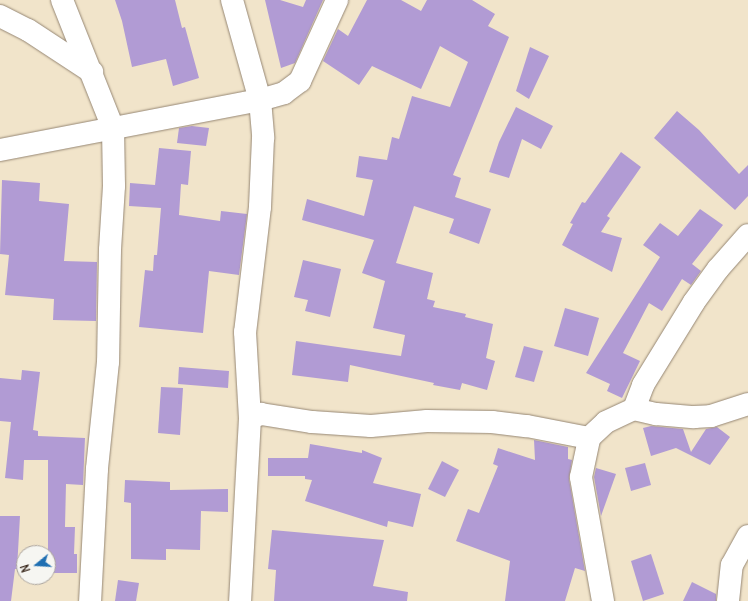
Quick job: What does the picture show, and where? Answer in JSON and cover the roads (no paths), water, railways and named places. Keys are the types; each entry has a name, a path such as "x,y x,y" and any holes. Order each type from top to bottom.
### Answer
{"street":[{"path":"62,0 92,72 113,128 114,186 110,250 108,362 96,469 90,601"},
{"path":"232,0 260,100 263,138 260,206 245,332 250,418 240,601"},
{"path":"0,150 260,100 284,93 300,81 337,0"},
{"path":"0,16 28,30 92,72"},
{"path":"634,409 643,385 694,302 718,269 748,235"},
{"path":"603,601 581,477 589,438 606,422 634,409 656,414 694,417 724,413 748,404"},
{"path":"250,418 261,414 312,422 371,426 428,421 492,422 527,426 589,438"},
{"path":"728,601 732,565 748,536"}]}
